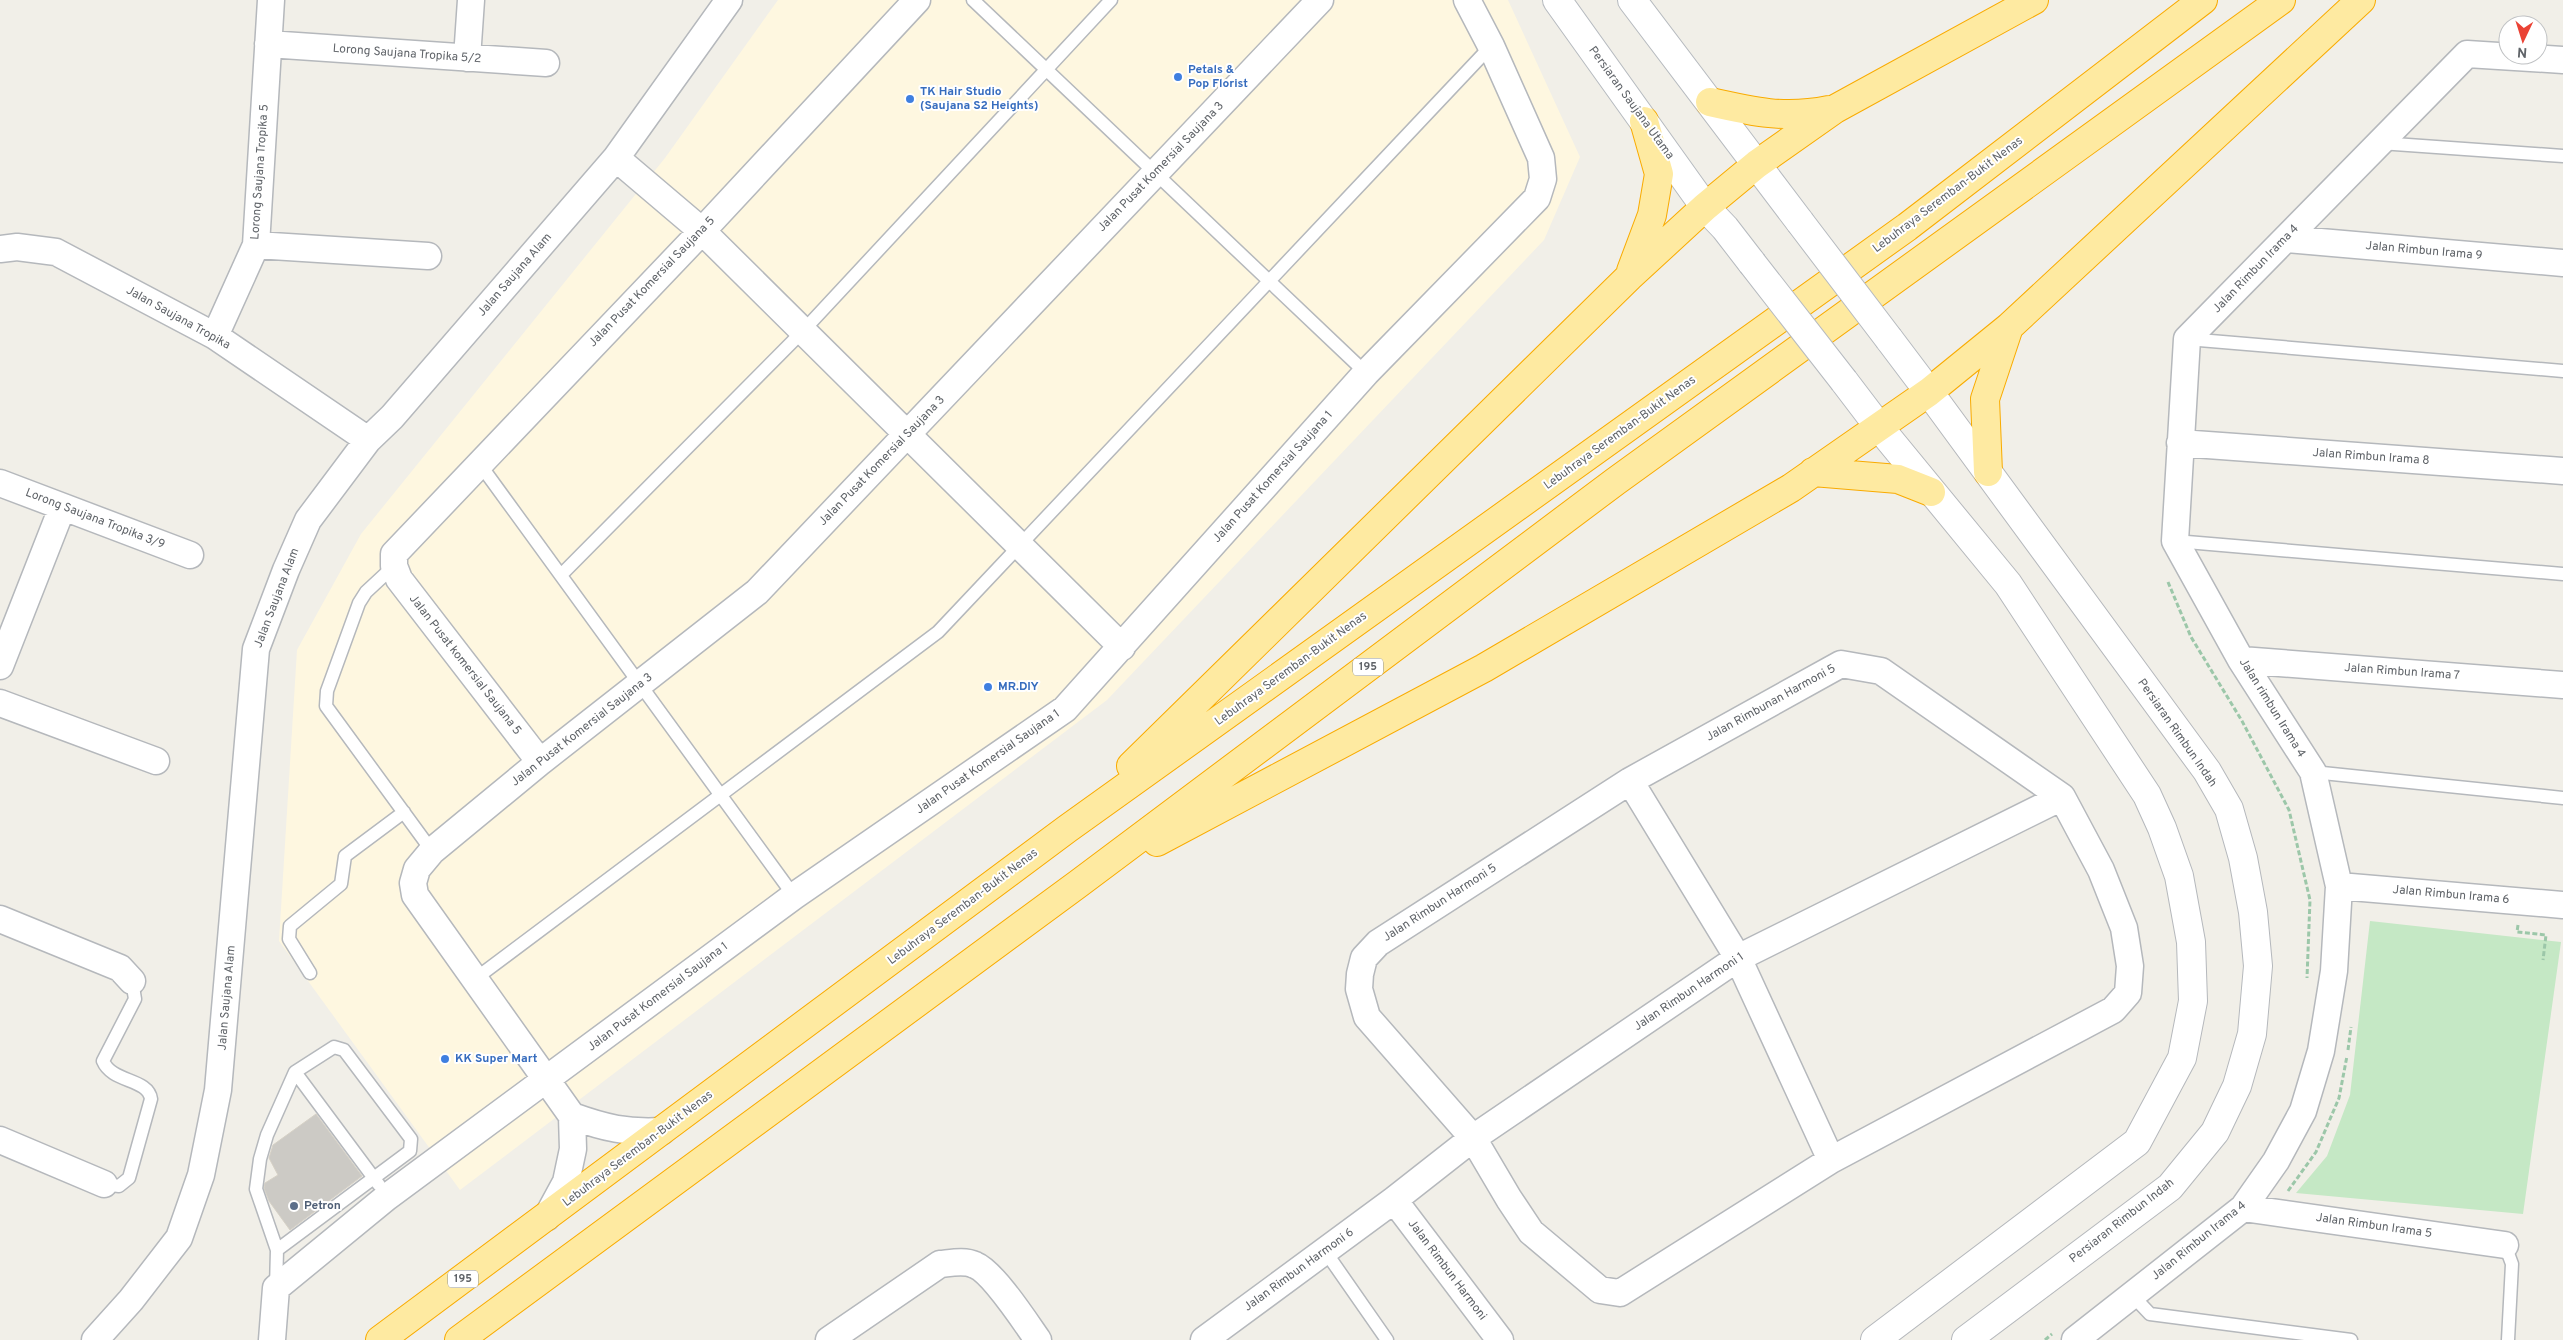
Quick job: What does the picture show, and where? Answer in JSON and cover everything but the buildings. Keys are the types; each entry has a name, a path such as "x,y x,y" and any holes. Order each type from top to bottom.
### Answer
{"highway":[{"path":"1067,829 1629,277 1705,207 1757,164 1835,109 2034,0"},
{"name":"Lebuhraya Seremban-Bukit Nenas","path":"380,1340 547,1218 1067,829 1899,233 2203,0"},
{"name":"195","path":"459,1340 1078,884 1616,481 2281,0"},
{"path":"1078,884 1484,668 1791,488 1929,392 2009,327 2361,0"},
{"path":"1710,102 1763,114 1807,115 1835,109"},
{"path":"1629,277 1652,215 1659,174 1644,121"},
{"path":"1988,472 1985,399 2009,327"},
{"path":"1813,472 1898,479 1931,492"}],"street":[{"name":"Lorong Saujana Tropika 5","path":"215,336 256,245 271,0"},
{"path":"467,58 471,0"},
{"name":"Jalan Saujana Alam","path":"95,1340 131,1300 179,1238 201,1175 218,1090 256,649 286,570 308,520 368,440 392,417 616,158 729,0"},
{"name":"Jalan Pusat Komersial Saujana 5","path":"394,566 394,554 702,231 917,0"},
{"name":"Jalan Pusat Komersial Saujana 3","path":"475,979 415,895 413,883 417,869 432,850 540,762 757,592 1320,0"},
{"name":"Jalan Pusat Komersial Saujana 1","path":"276,1288 381,1188 547,1080 794,896 1064,709 1366,373 1537,198 1543,179 1541,158 1491,46 1467,0"},
{"name":"Persiaran Saujana Utama","path":"1557,0 1705,207 1725,228 1879,427"},
{"path":"1632,0 1757,164"},
{"name":"Lorong Saujana Tropika 5/2","path":"268,44 546,63"},
{"name":"Jalan Rimbun Irama 4","path":"2187,339 2467,54 2563,60"},
{"path":"616,158 702,231 1122,646"},
{"name":"Persiaran Rimbun Indah","path":"1757,164 1929,392 2207,771 2228,809 2243,858 2254,912 2258,966 2252,1034 2237,1086 2215,1132 2170,1187 1966,1340"},
{"name":"Jalan Rimbun Irama 9","path":"2286,239 2563,263"},
{"path":"256,245 428,256"},
{"name":"Jalan Saujana Tropika","path":"0,249 18,247 56,252 215,336 368,440"},
{"path":"2176,541 2187,339"},
{"path":"1874,1340 2137,1142 2182,1058 2193,1001 2191,942 2179,876 2162,828 2146,795 2008,584 1879,427"},
{"name":"Jalan Rimbun Irama 8","path":"2180,443 2563,471"},
{"name":"Lorong Saujana Tropika 3/9","path":"0,483 190,555"},
{"path":"0,666 62,508"},
{"name":"Jalan rimbun Irama 4","path":"2176,541 2241,660 2312,772 2339,886"},
{"name":"Jalan Pusat komersial Saujana 5","path":"394,566 399,579 540,762"},
{"name":"Jalan Rimbun Irama 7","path":"2241,660 2563,685"},
{"name":"Jalan Rimbunan Harmoni 5","path":"1630,781 1841,664 1881,671 2062,797"},
{"path":"0,703 156,761"},
{"path":"1630,781 1738,958 1831,1160"},
{"name":"Jalan Rimbun Harmoni 5","path":"1630,781 1378,943 1364,958 1359,988 1367,1017 1473,1138 1508,1199 1531,1232 1600,1290 1620,1293 1831,1160 2113,1010 2128,993 2130,966 2124,928 2101,870 2062,797"},
{"name":"Jalan Rimbun Harmoni 1","path":"1394,1200 1473,1138 1738,958 2062,797"},
{"name":"Jalan Rimbun Irama 4","path":"2075,1340 2243,1208 2276,1161 2303,1111 2322,1051 2334,971 2339,886"},
{"name":"Jalan Rimbun Irama 6","path":"2339,886 2563,905"},
{"path":"0,919 120,968 132,981"},
{"path":"475,979 572,1116 573,1149 566,1182 547,1218"},
{"path":"572,1116 611,1129 634,1132 662,1131"},
{"path":"0,1140 104,1184"},
{"name":"Jalan Rimbun Harmoni 6","path":"1204,1340 1394,1200"},
{"name":"Jalan Rimbun Harmoni","path":"1394,1200 1500,1340"},
{"name":"Jalan Rimbun Irama 5","path":"2243,1208 2505,1245"},
{"path":"829,1340 940,1264 959,1262 975,1264 989,1275 1034,1339"},
{"path":"272,1340 276,1288"}],"lane":[{"path":"973,0 1366,373"},
{"path":"560,575 803,331 1111,0"},
{"path":"475,979 938,632 1491,46"},
{"path":"2380,143 2563,156"},
{"path":"2187,339 2563,371"},
{"path":"479,463 794,896"},
{"path":"2176,541 2563,574"},
{"path":"394,566 366,592 359,603 325,700 326,706 432,850"},
{"path":"2312,772 2563,798"},
{"path":"310,973 288,939 290,926 341,884 345,856 404,812"},
{"path":"104,1184 119,1186 130,1178 151,1099 148,1091 143,1086 112,1074 102,1061 135,999 132,981"},
{"path":"276,1288 277,1250 256,1189 260,1159 267,1135 295,1072 334,1047 344,1050 410,1139 412,1145 410,1152 381,1188 277,1250"},
{"path":"295,1072 381,1188"},
{"path":"2505,1245 2512,1264 2508,1340"},
{"path":"1325,1251 1383,1338"},
{"path":"2132,1295 2150,1314 2352,1340"}],"path":[{"path":"2518,920 2517,932 2546,935 2543,960"},
{"path":"2284,1197 2316,1152 2339,1098 2351,1024"}],"shaded area":[{"path":"778,0 1508,0 1580,157 1544,240 1107,700 460,1190 279,941 297,650 361,534 665,158"}],"green space":[{"path":"2370,921 2561,942 2523,1214 2296,1193 2327,1156 2350,1095"}],"place":[{"name":"Petals & Pop Florist","path":"1178,77"},
{"name":"TK Hair Studio (Saujana S2 Heights)","path":"910,99"},
{"name":"MR.DIY","path":"988,687"},
{"name":"KK Super Mart","path":"445,1059"},
{"name":"Petron","path":"294,1206"}]}
